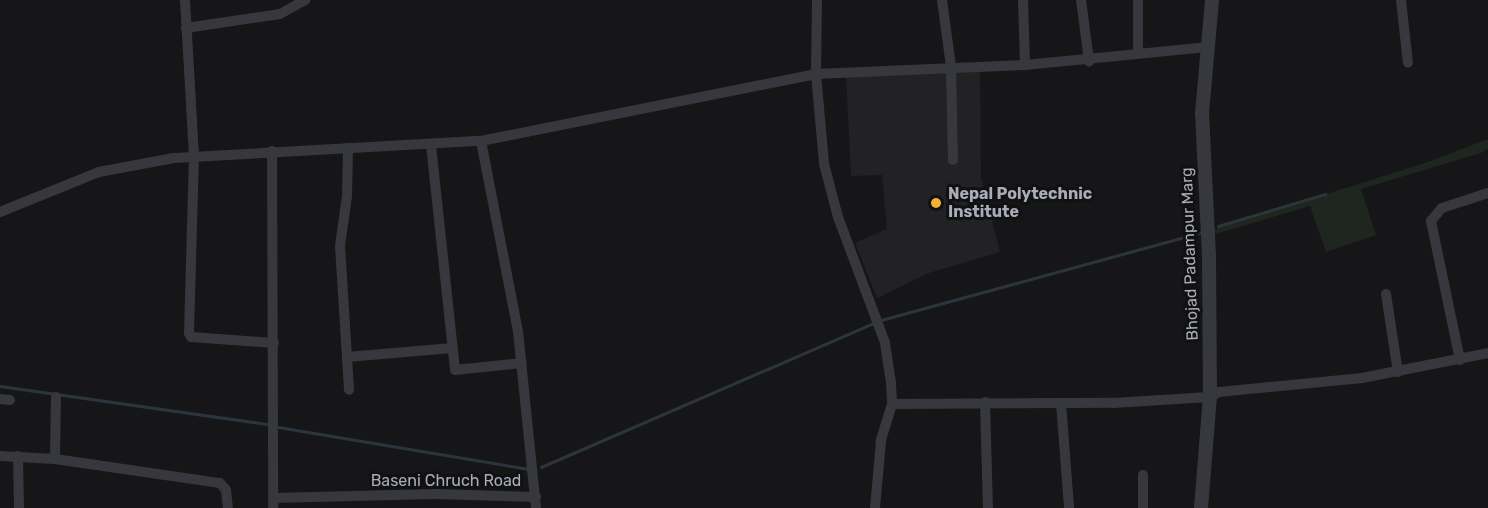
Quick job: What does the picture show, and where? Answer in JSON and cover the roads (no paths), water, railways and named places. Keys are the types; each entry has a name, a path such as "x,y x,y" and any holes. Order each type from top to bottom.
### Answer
{"street":[{"path":"185,0 194,155 189,333 191,337 274,343"},
{"path":"186,28 280,14 305,0"},
{"path":"817,0 816,74 824,164 838,217 885,343 892,404 881,441 875,508"},
{"path":"942,0 951,67 953,160"},
{"path":"1023,0 1025,65"},
{"path":"1082,0 1089,61"},
{"path":"1137,54 1138,0"},
{"name":"Bhojad Padampur Marg","path":"1201,508 1210,397 1209,256 1202,113 1212,0"},
{"path":"1401,0 1408,63"},
{"path":"0,212 99,172 194,155 481,141 816,74 1089,61 1207,47"},
{"path":"481,141 522,363 536,502"},
{"path":"431,145 455,370 522,363"},
{"path":"348,148 347,196 340,246 349,390"},
{"path":"272,151 273,503"},
{"path":"1460,360 1431,221 1442,208 1488,193"},
{"path":"1386,294 1398,372"},
{"path":"347,357 453,348"},
{"path":"892,404 1061,403 1210,397 1220,392 1398,372 1488,353"},
{"path":"55,459 56,397"},
{"path":"985,402 988,508"},
{"path":"1061,403 1069,508"},
{"path":"0,456 55,459 220,483 226,490 228,508"},
{"path":"18,456 18,508"},
{"path":"1143,475 1143,508"},
{"name":"Baseni Chruch Road","path":"273,503 356,496 536,502"},
{"name":"Baseni Chruch Road","path":"356,496 356,508"}],"waterway":[{"path":"1218,226 1325,194"},
{"path":"881,320 1202,232"},
{"path":"541,467 873,323"},
{"path":"0,386 268,424"},
{"path":"278,427 529,469"}],"place":[{"name":"Nepal Polytechnic Institute","path":"936,203"}]}
